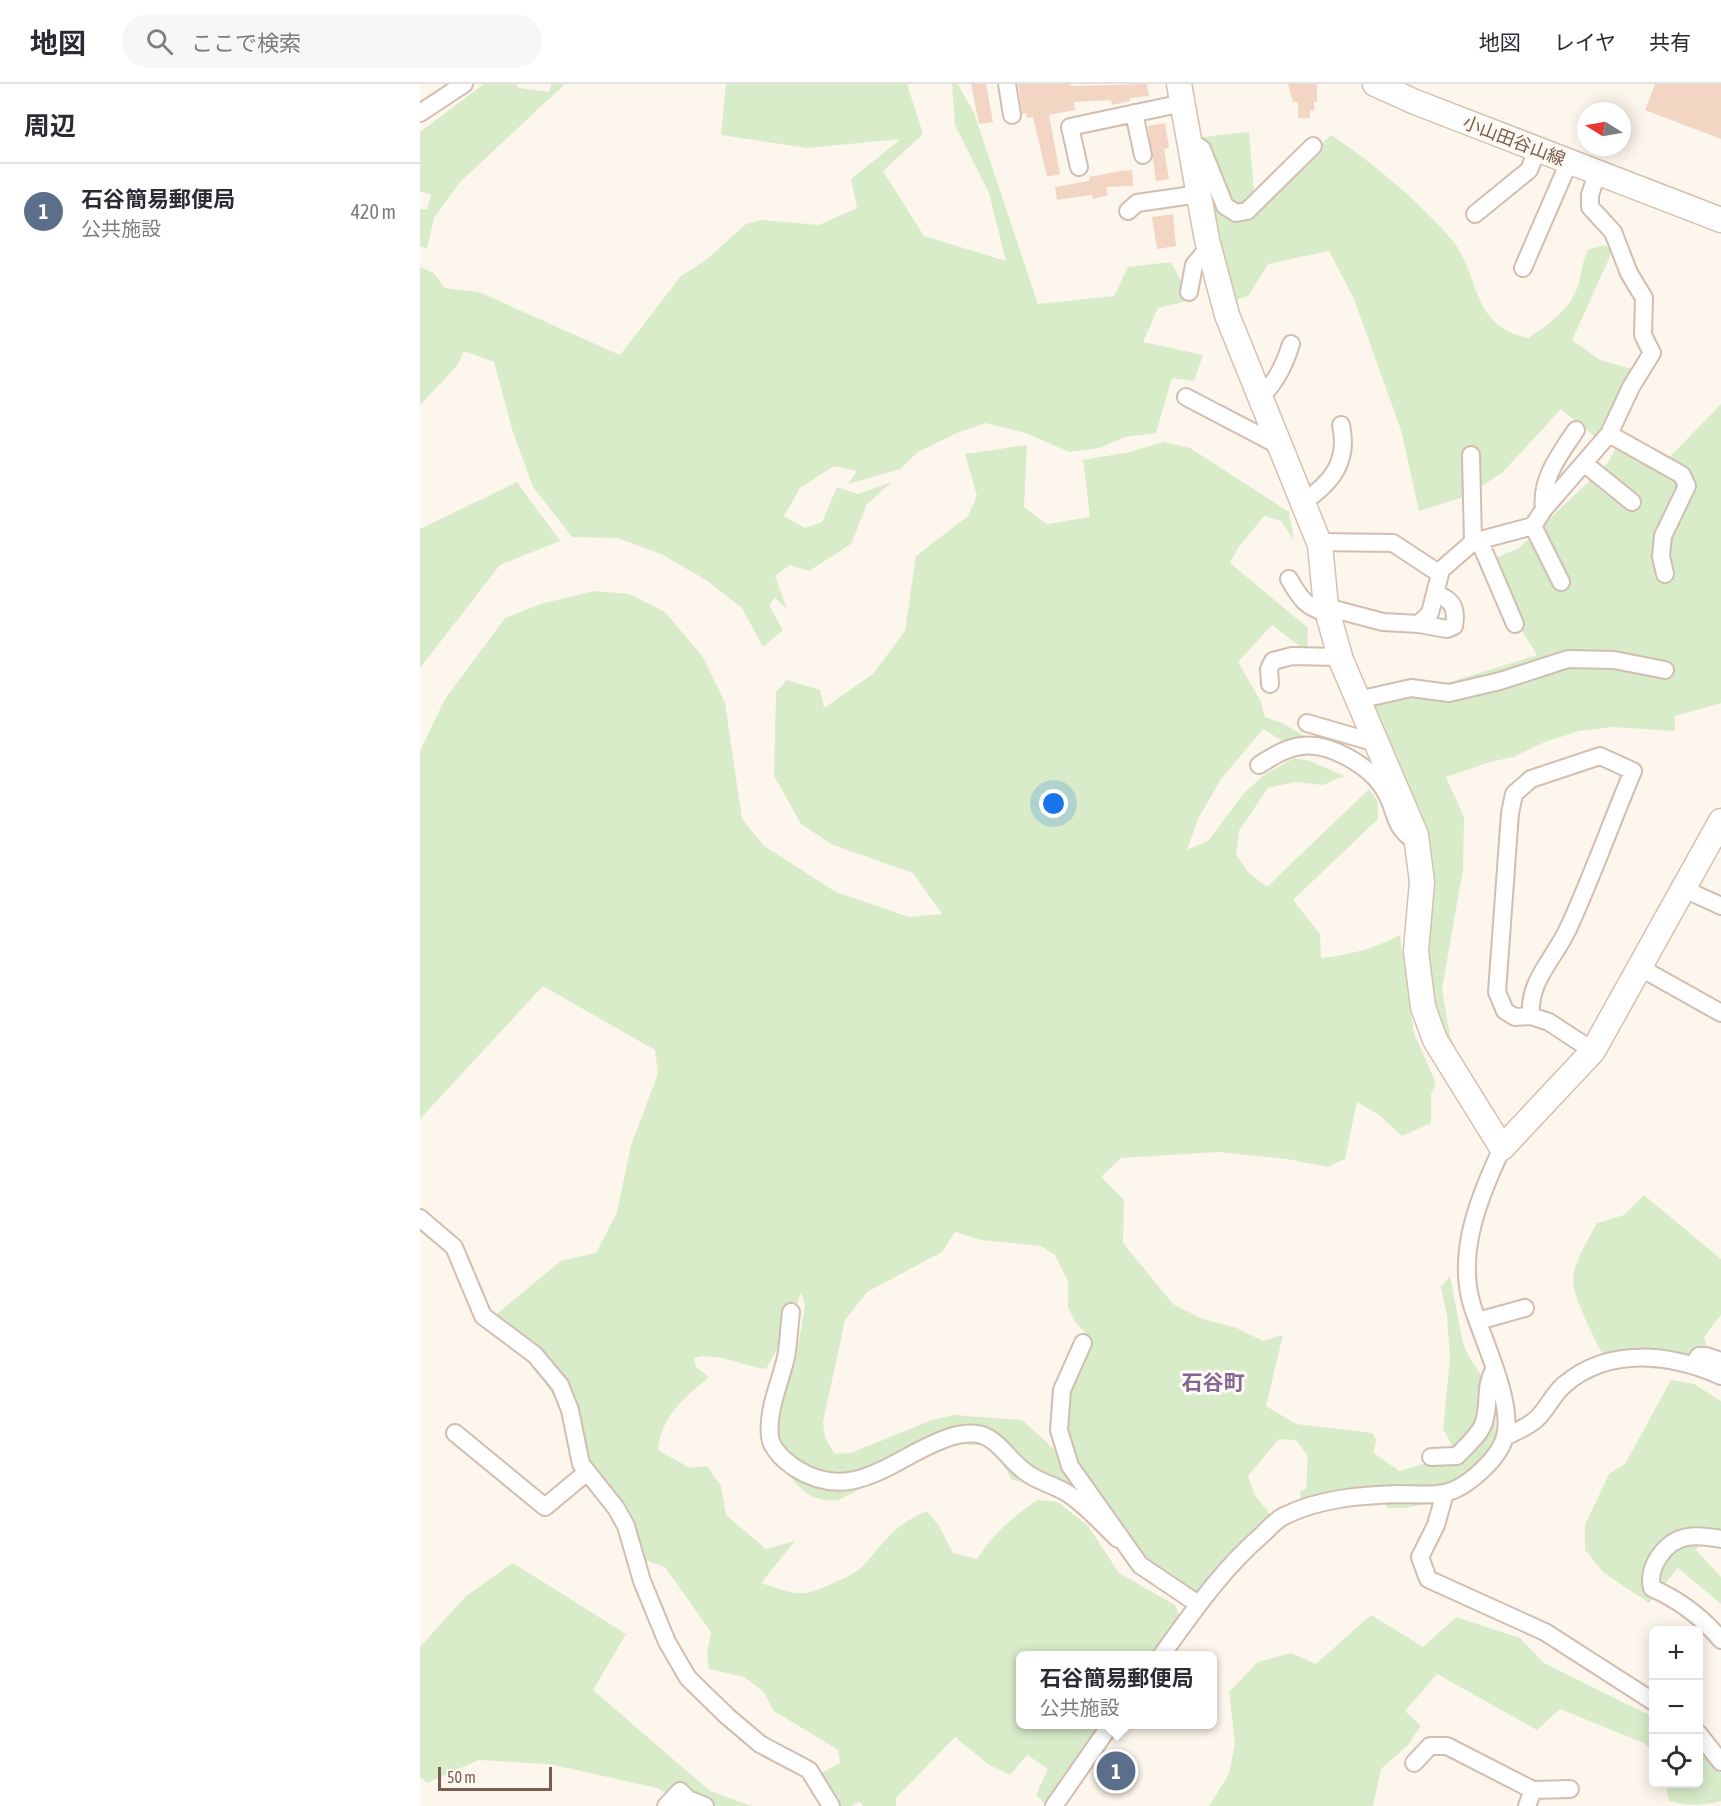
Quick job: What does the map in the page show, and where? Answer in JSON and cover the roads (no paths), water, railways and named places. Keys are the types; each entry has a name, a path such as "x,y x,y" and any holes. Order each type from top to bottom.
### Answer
{"street":[{"path":"420,113 465,84"},
{"path":"1007,84 1012,115"},
{"name":"小山田谷山線","path":"1375,84 1537,150 1721,220"},
{"path":"1079,167 1070,127 1134,113 1181,94 1209,247 1227,315 1318,542 1327,610 1340,657 1416,842 1422,882 1416,951 1423,1007 1435,1040 1502,1148"},
{"path":"1134,113 1143,155"},
{"path":"1190,141 1202,149 1225,206 1236,213 1247,211 1313,146"},
{"path":"1475,214 1529,170 1537,150"},
{"path":"1523,268 1569,162"},
{"path":"1539,496 1585,464 1609,434 1652,353 1643,335 1644,298 1629,273 1613,232 1590,207 1590,195 1597,173"},
{"path":"1128,211 1137,203 1199,194"},
{"path":"1189,292 1194,266 1209,247"},
{"path":"1260,398 1284,366 1291,344"},
{"path":"1186,397 1278,445"},
{"path":"1303,502 1318,493 1338,468 1344,452 1341,425"},
{"path":"1561,582 1533,526 1539,496 1551,468 1576,430"},
{"path":"1609,434 1682,475 1687,486 1663,536 1660,556 1665,574"},
{"path":"1471,455 1476,541 1515,624"},
{"path":"1585,464 1632,502"},
{"path":"1419,624 1430,613 1437,595 1441,570 1476,541 1533,526"},
{"path":"1318,542 1393,543 1440,574"},
{"path":"1289,579 1299,597 1311,609 1327,610 1383,622 1419,624 1447,629 1454,626 1456,615 1452,602 1446,597 1437,595"},
{"path":"1270,684 1269,669 1273,661 1292,656 1340,657"},
{"path":"1358,700 1411,688 1449,693 1500,681 1568,659 1614,660 1665,670"},
{"path":"1307,723 1377,743"},
{"path":"1259,765 1282,752 1299,746 1311,746 1343,755 1368,772 1386,791 1402,833 1416,842"},
{"path":"1531,1016 1530,1001 1535,984 1567,931 1633,771 1600,756 1531,779 1514,794 1510,813 1497,992 1505,1011 1515,1017 1531,1016 1549,1022 1593,1051"},
{"path":"1165,1651 1198,1604 1244,1550 1282,1517 1316,1504 1345,1499 1445,1493 1463,1486 1492,1460 1505,1437 1505,1412 1472,1304 1469,1250 1474,1216 1483,1190 1502,1148 1593,1051 1721,821"},
{"path":"1682,888 1721,906"},
{"path":"1639,967 1721,1013"},
{"path":"420,1218 454,1247 483,1316 535,1355 560,1385 570,1410 581,1464 616,1508 626,1526 642,1581 667,1642 688,1678 760,1744 808,1770 830,1806"},
{"path":"1478,1321 1525,1308"},
{"path":"790,1312 786,1357 771,1409 770,1437 773,1448 793,1466 816,1480 845,1483 873,1475 929,1444 958,1435 981,1434 1028,1474 1070,1495 1118,1539 1140,1565 1198,1604"},
{"path":"1083,1343 1062,1390 1059,1430 1070,1466 1095,1498 1118,1539"},
{"path":"1505,1437 1534,1421 1564,1385 1591,1368 1612,1361 1654,1356 1693,1365 1721,1376"},
{"path":"1693,1365 1699,1356 1721,1361"},
{"path":"1431,1457 1456,1456 1477,1435 1485,1421 1486,1393 1489,1378 1494,1370"},
{"path":"454,1433 545,1507 588,1472"},
{"path":"1445,1493 1436,1525 1420,1557 1428,1579 1545,1632 1649,1699"},
{"path":"1721,1539 1686,1537 1671,1544 1654,1563 1649,1576 1652,1588 1675,1599 1709,1626 1721,1640"},
{"path":"1054,1806 1108,1729"},
{"path":"1699,1734 1721,1762"},
{"path":"1414,1763 1430,1746 1447,1746 1533,1790 1570,1789"},
{"path":"1527,1806 1533,1790"},
{"path":"666,1806 680,1791 686,1802 705,1806"}],"place":[{"name":"石谷簡易郵便局","path":"1116,1771"}],"district":[{"name":"石谷町","path":"1213,1383"}]}
